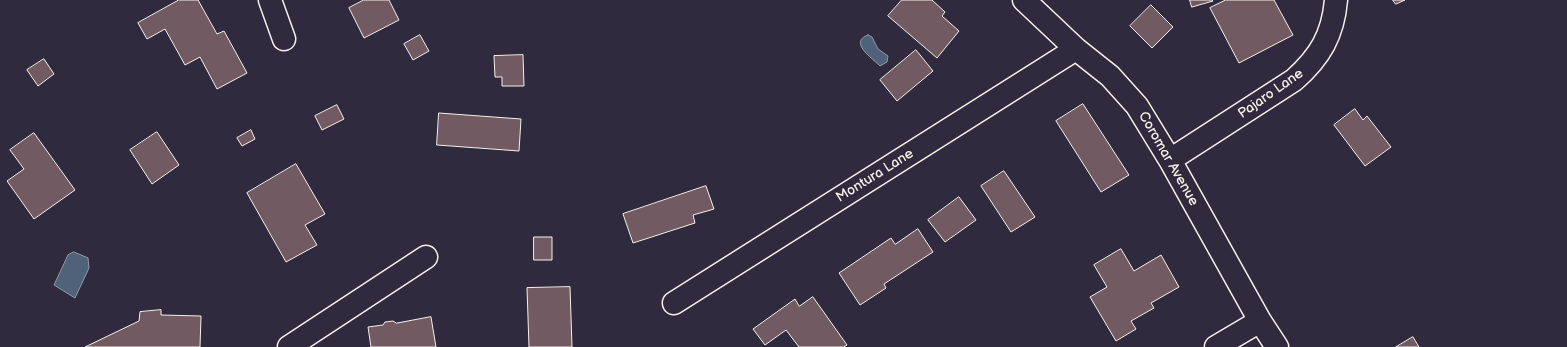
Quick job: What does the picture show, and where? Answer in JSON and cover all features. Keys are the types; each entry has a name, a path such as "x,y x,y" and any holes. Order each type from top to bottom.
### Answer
{"street":[{"path":"270,0 284,39"},
{"name":"Coromar Avenue","path":"1024,0 1076,49 1094,62 1124,90 1138,106 1260,321 1277,347"},
{"name":"Pajaro Lane","path":"1170,160 1294,80 1308,68 1320,52 1328,35 1334,17 1336,0"},
{"name":"Montura Lane","path":"674,303 1076,49"},
{"path":"289,347 426,257"},
{"path":"1216,347 1260,321"}],"water":[{"path":"868,35 872,37 878,49 888,56 887,62 880,66 867,55 861,46 860,42 862,38"},
{"path":"74,252 88,258 89,268 75,298 54,285 68,255"}],"building":[{"path":"179,0 198,0 217,34 224,31 247,73 217,89 200,57 185,65 165,29 147,39 138,23"},
{"path":"364,0 389,0 399,20 364,38 349,8"},
{"path":"902,0 932,0 945,12 942,16 959,31 937,58 888,16"},
{"path":"1190,0 1212,0 1213,1 1192,7"},
{"path":"1226,0 1274,0 1293,35 1239,63 1210,8"},
{"path":"1393,0 1405,0 1396,4"},
{"path":"1151,5 1173,27 1152,48 1130,26"},
{"path":"420,35 429,51 413,60 404,44"},
{"path":"916,50 933,71 897,101 880,80"},
{"path":"523,55 524,86 502,86 502,77 495,77 494,56"},
{"path":"44,59 54,74 38,86 27,70"},
{"path":"1083,104 1129,175 1101,192 1056,121"},
{"path":"337,105 344,119 322,130 315,116"},
{"path":"1355,109 1363,120 1367,116 1391,147 1365,166 1334,125"},
{"path":"439,113 521,119 519,151 437,145"},
{"path":"251,130 255,139 242,146 237,138"},
{"path":"157,132 179,165 152,184 130,150"},
{"path":"34,133 75,190 34,219 7,181 24,169 10,150"},
{"path":"296,164 325,214 305,225 317,245 286,262 247,193"},
{"path":"1004,171 1035,217 1011,232 981,186"},
{"path":"706,186 714,209 693,215 695,223 633,243 623,214"},
{"path":"959,197 976,220 945,242 928,220"},
{"path":"918,229 933,252 884,284 886,288 860,305 839,273 891,238 895,244"},
{"path":"534,237 552,237 552,260 534,260"},
{"path":"1121,249 1134,271 1161,255 1179,287 1151,303 1154,308 1131,321 1136,329 1116,341 1090,297 1107,287 1094,265"},
{"path":"570,287 572,347 529,347 527,288"},
{"path":"813,297 847,345 844,347 799,347 786,330 765,345 753,329 795,299 799,306"},
{"path":"161,310 161,315 201,316 200,347 85,347 139,321 140,312"},
{"path":"431,317 436,347 371,347 368,327 383,325 385,322 393,321 396,323"},
{"path":"1413,337 1419,347 1396,347"}]}
